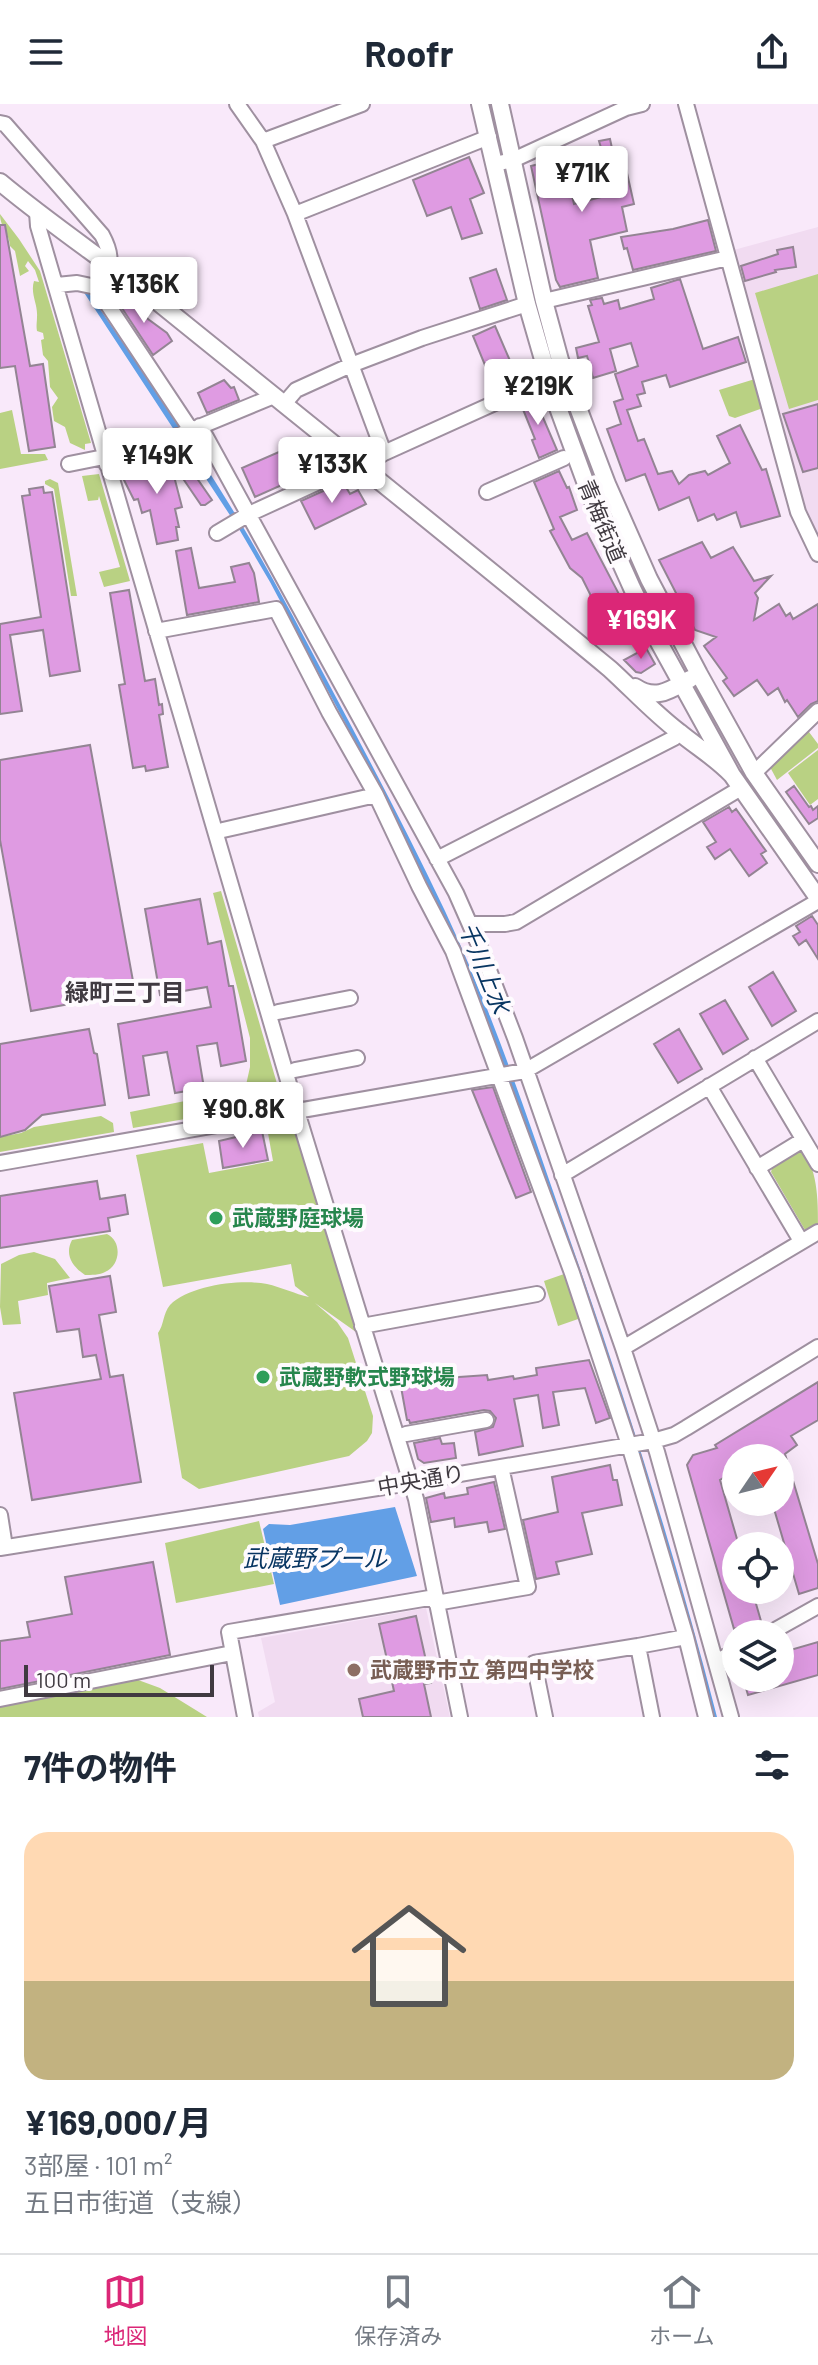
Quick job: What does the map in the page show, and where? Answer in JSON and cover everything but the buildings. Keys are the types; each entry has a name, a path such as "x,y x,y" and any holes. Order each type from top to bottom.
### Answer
{"main road":[{"name":"青梅街道","path":"480,104 535,303 607,484 649,579 754,773 818,864"},
{"name":"青梅街道","path":"500,104 513,160 548,379 584,480 632,588 681,684 737,782 818,900"},
{"path":"0,182 110,265 614,672 653,695 699,674"},
{"path":"614,672 645,704 711,756 737,782"}],"street":[{"path":"237,104 263,141 295,214 384,453"},
{"path":"263,141 362,104"},
{"path":"495,164 513,160 626,108 642,104"},
{"path":"686,104 798,512 818,554"},
{"path":"0,123 5,124 102,235 109,248 110,265 96,287"},
{"path":"295,214 489,137"},
{"path":"37,212 38,226 105,461 410,1482 460,1717"},
{"path":"69,464 105,461 279,400 351,365 422,338 535,303 728,258"},
{"path":"57,285 77,283 96,287 188,431 249,514 470,924 509,1024 511,1075 572,1273 631,1445 706,1717"},
{"path":"217,533 249,514 548,379"},
{"path":"487,492 564,458"},
{"path":"156,631 276,609 376,795 562,1175 623,1348 731,1717"},
{"path":"754,773 818,711"},
{"path":"807,723 818,737"},
{"path":"437,859 671,740 679,733"},
{"path":"470,924 516,922 737,782"},
{"path":"223,830 376,795"},
{"path":"0,1163 511,1075 818,900"},
{"path":"278,1012 350,998"},
{"path":"562,1175 818,1021"},
{"path":"295,1070 357,1058"},
{"path":"755,1058 818,1164"},
{"path":"709,1086 801,1241"},
{"path":"757,1168 803,1140"},
{"path":"623,1348 818,1232"},
{"path":"362,1326 537,1294"},
{"name":"中央通り","path":"3,1548 650,1441 674,1435 818,1347"},
{"path":"406,1434 486,1420"},
{"path":"245,1717 229,1632 528,1587 501,1467"},
{"path":"0,1515 3,1548"},
{"path":"793,1620 818,1606"},
{"path":"545,1717 534,1663 686,1637"},
{"path":"638,1646 652,1717"},
{"path":"0,1699 232,1653"},
{"path":"716,1662 722,1659"}],"shaded area":[{"path":"818,227 818,539 804,511 730,251"},
{"name":"武蔵野市立 第四中学校","path":"426,1608 450,1717 259,1717 258,1712 275,1702 261,1638"}],"green space":[{"path":"0,214 40,271 91,443 85,444 85,450 70,443 65,427 54,421 52,407 58,398 50,387 48,361 43,355 41,340 44,339 43,333 37,331 33,295 34,281 39,282 28,261 25,266 29,271 20,276 15,251 10,246"},
{"path":"818,274 818,400 789,409 755,293"},
{"path":"755,379 763,408 735,418 729,416 719,390"},
{"path":"12,410 21,454 45,454 48,460 0,469 0,413"},
{"path":"99,474 130,581 104,587 99,572 120,567 99,496 98,500 88,501 82,476"},
{"path":"50,479 58,483 77,596 71,596 54,489 45,484"},
{"path":"806,732 818,748 777,780 770,767"},
{"path":"818,750 818,799 810,805 788,773"},
{"path":"221,891 280,1094 278,1103 133,1128 130,1112 230,1092 246,1085 250,1067 250,1038 213,893"},
{"path":"101,1116 113,1123 114,1132 0,1152 0,1137 34,1127"},
{"path":"292,1116 356,1332 315,1303 337,1322 348,1338 373,1416 372,1433 349,1456 199,1489 182,1478 158,1333 168,1308 190,1293 230,1283 267,1284 309,1297 295,1286 291,1264 163,1287 136,1155 203,1143 209,1173 273,1161 266,1122"},
{"path":"799,1149 810,1164 817,1195 818,1226 809,1231 805,1230 771,1172 773,1165"},
{"path":"107,1234 117,1247 117,1259 103,1273 85,1275 71,1260 69,1251 72,1240"},
{"path":"34,1252 55,1259 70,1278 47,1283 48,1295 18,1301 21,1324 3,1325 0,1307 1,1264"},
{"path":"567,1273 581,1318 558,1326 544,1281"},
{"path":"259,1521 274,1584 176,1603 165,1543"},
{"path":"130,1677 160,1688 207,1717 0,1717 0,1703"}],"water":[{"path":"87,290 206,467 266,566 389,798 462,949 508,1064 605,1343 665,1529 717,1717 712,1717 695,1650 442,916 384,796 270,582 239,529 83,291"},
{"name":"武蔵野プール","path":"395,1507 417,1576 280,1605 263,1529 269,1524 290,1525"}],"place":[{"name":"武蔵野庭球場","path":"216,1218"},
{"name":"武蔵野軟式野球場","path":"263,1377"},
{"name":"武蔵野市立 第四中学校","path":"354,1670"}],"district":[{"name":"緑町三丁目","path":"125,993"}],"water label":[{"name":"千川上水","path":"484,968"}]}
